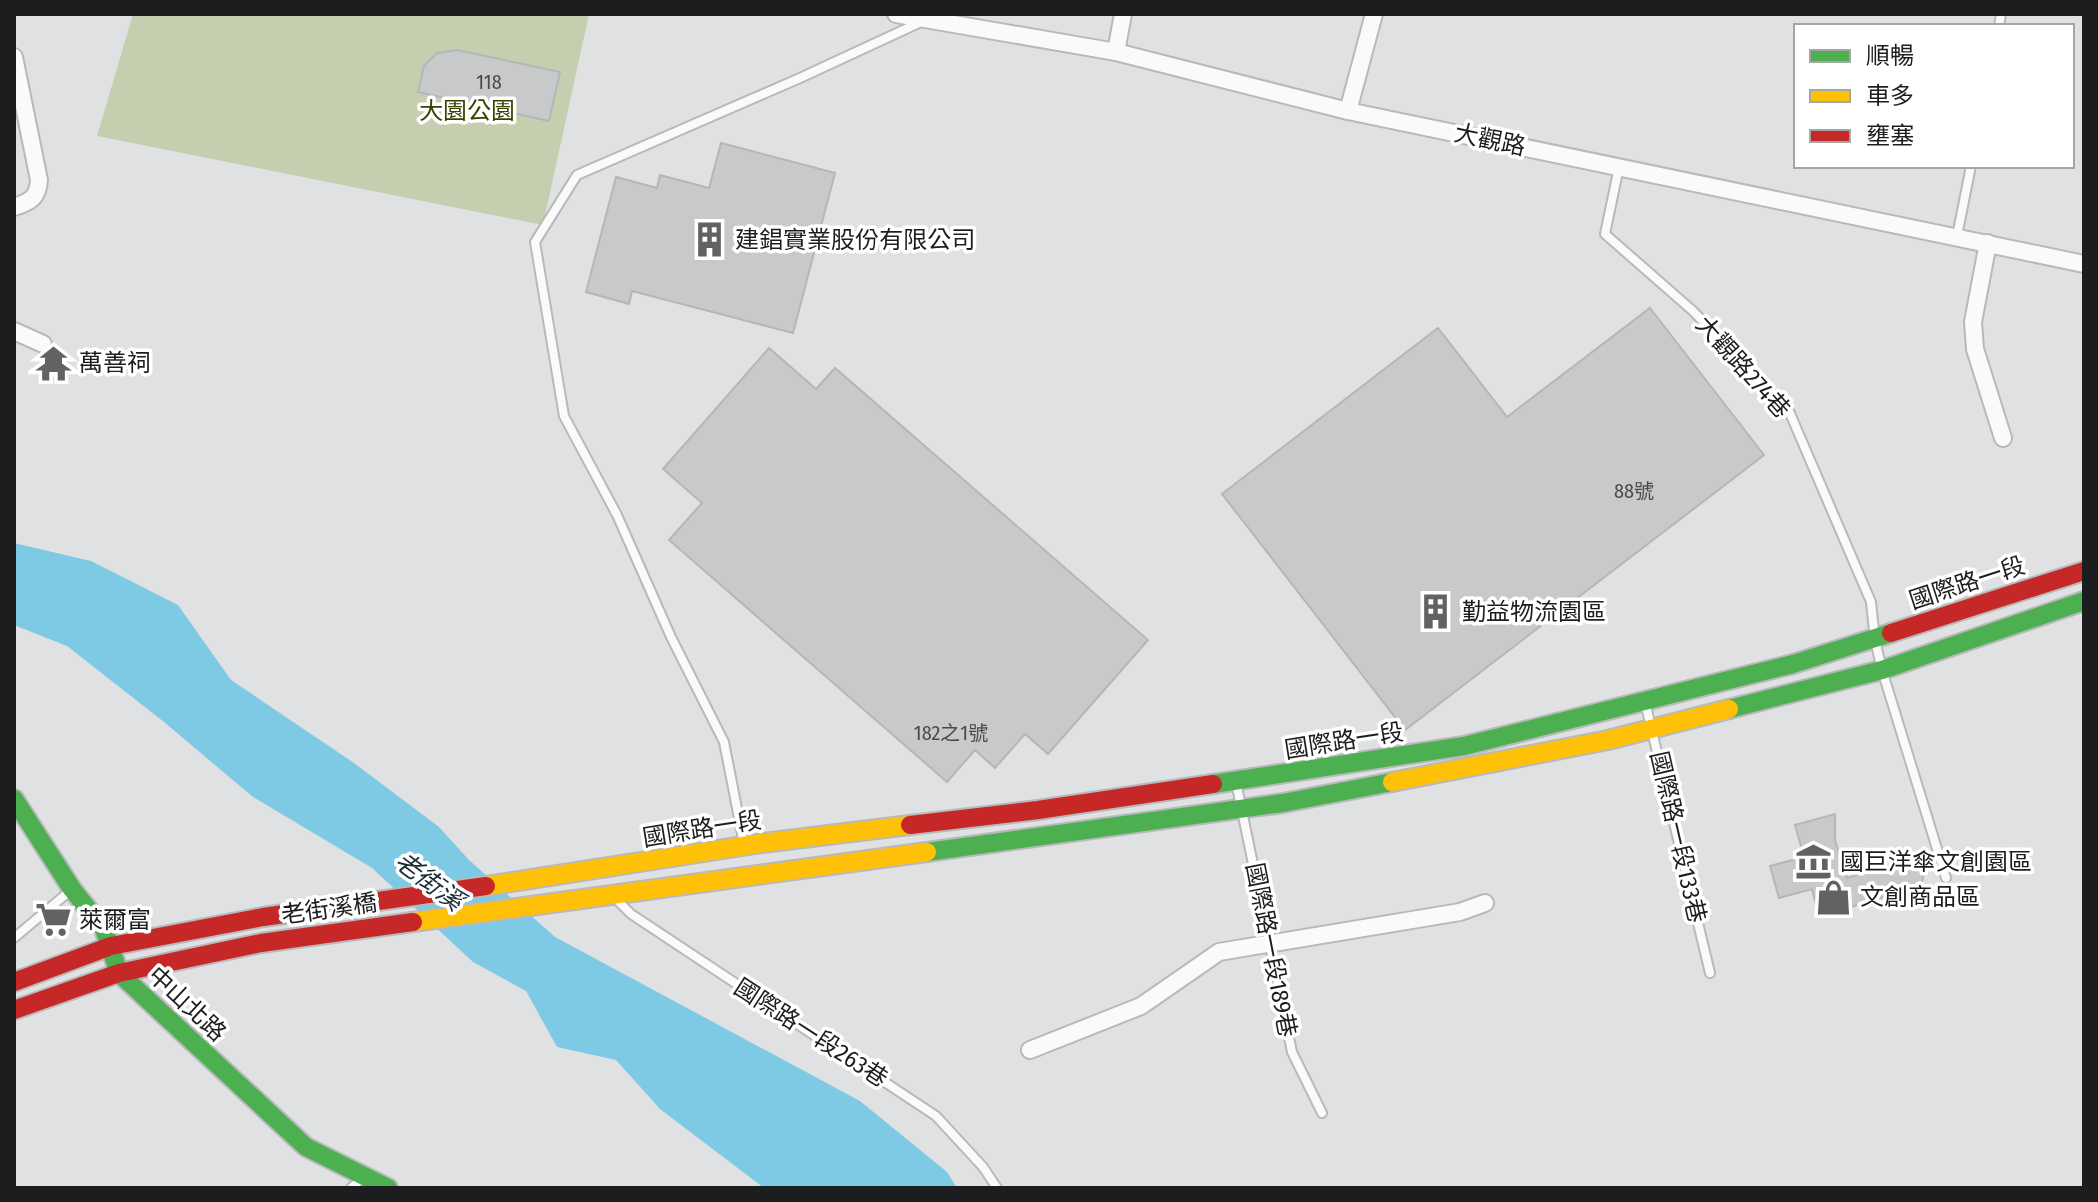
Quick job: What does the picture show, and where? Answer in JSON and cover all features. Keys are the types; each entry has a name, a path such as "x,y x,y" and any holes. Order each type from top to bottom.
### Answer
{"main road":[{"name":"國際路一段","path":"592,871 745,846 1038,810 1464,746 1793,664 2083,576"},
{"name":"國際路一段","path":"602,895 1243,808 1391,782 1652,729 1882,670 2084,601"},
{"name":"中山北路","path":"14,799 72,889 104,929 119,973 306,1147 358,1183 388,1188"},
{"name":"老街溪橋","path":"111,946 263,917 592,871"},
{"name":"老街溪橋","path":"119,973 261,943 602,895"},
{"path":"14,982 111,946"},
{"path":"14,1010 119,973"}],"street":[{"name":"大觀路","path":"896,14 1116,52 1348,111 2084,264"},
{"path":"1116,52 1123,14"},
{"path":"1348,111 1374,14"},
{"path":"14,57 39,180 39,191 30,202 14,207"},
{"path":"1988,243 1973,322 1975,349 2003,438"},
{"path":"14,331 43,344"},
{"path":"1030,1050 1141,1006 1219,952 1460,912 1485,903"}],"lane":[{"path":"745,846 724,742 671,637 617,515 564,416 535,242 577,175 928,19"},
{"name":"大觀路274巷","path":"1619,167 1605,234 1693,311 1789,411 1871,602 1875,640"},
{"path":"1957,236 1971,168"},
{"path":"1875,640 1946,878"},
{"name":"國際路一段133巷","path":"1645,702 1710,973"},
{"name":"國際路一段189巷","path":"1235,781 1292,1052 1322,1113"},
{"path":"14,938 72,889"},
{"name":"國際路一段263巷","path":"602,895 936,1116 983,1167 997,1188"}],"green space":[{"name":"大園公園","path":"133,14 589,14 543,225 97,136"}],"water":[{"name":"老街溪","path":"14,543 91,561 178,605 231,680 354,763 439,827 469,860 555,937 860,1101 947,1172 957,1188 764,1188 660,1109 616,1060 557,1047 526,991 473,962 372,868 253,797 67,646 14,625"}],"building":[{"path":"457,50 560,72 549,121 418,92 424,66 437,53"},
{"name":"建錩實業股份有限公司","path":"721,143 835,173 793,333 632,291 629,304 586,292 616,177 657,188 660,175 709,188"},
{"name":"勤益物流園區","path":"1650,308 1764,455 1405,730 1222,494 1438,328 1507,417"},
{"path":"769,348 816,389 835,368 1148,640 1048,754 1025,734 995,768 975,750 947,782 669,540 702,503 663,469"},
{"name":"國巨洋傘文創園區","path":"1835,814 1835,840 1847,878 1913,858 1924,874 1921,886 1831,913 1817,909 1812,889 1779,898 1770,866 1804,857 1795,825"}],"traffic: fast":[{"path":"1729,709 1882,670 2084,601"},
{"path":"1213,784 1464,746 1793,664 1891,633"},
{"path":"927,852 1283,803 1392,782"},
{"path":"14,799 72,889 104,929 119,973 306,1147 388,1188"}],"traffic: slow":[{"path":"1392,782 1608,740 1729,709"},
{"path":"486,886 762,843 910,825"},
{"path":"413,922 927,852"}],"traffic: jam":[{"path":"1891,633 2084,571"},
{"path":"910,825 1213,784"},
{"path":"14,982 111,946 263,917 486,886"},
{"path":"14,1010 119,973 261,943 413,922"}],"place":[{"name":"建錩實業股份有限公司","path":"709,240"},
{"name":"萬善祠","path":"53,363"},
{"name":"勤益物流園區","path":"1436,612"},
{"name":"國巨洋傘文創園區","path":"1814,862"},
{"name":"文創商品區","path":"1834,897"},
{"name":"萊爾富","path":"53,920"}]}
